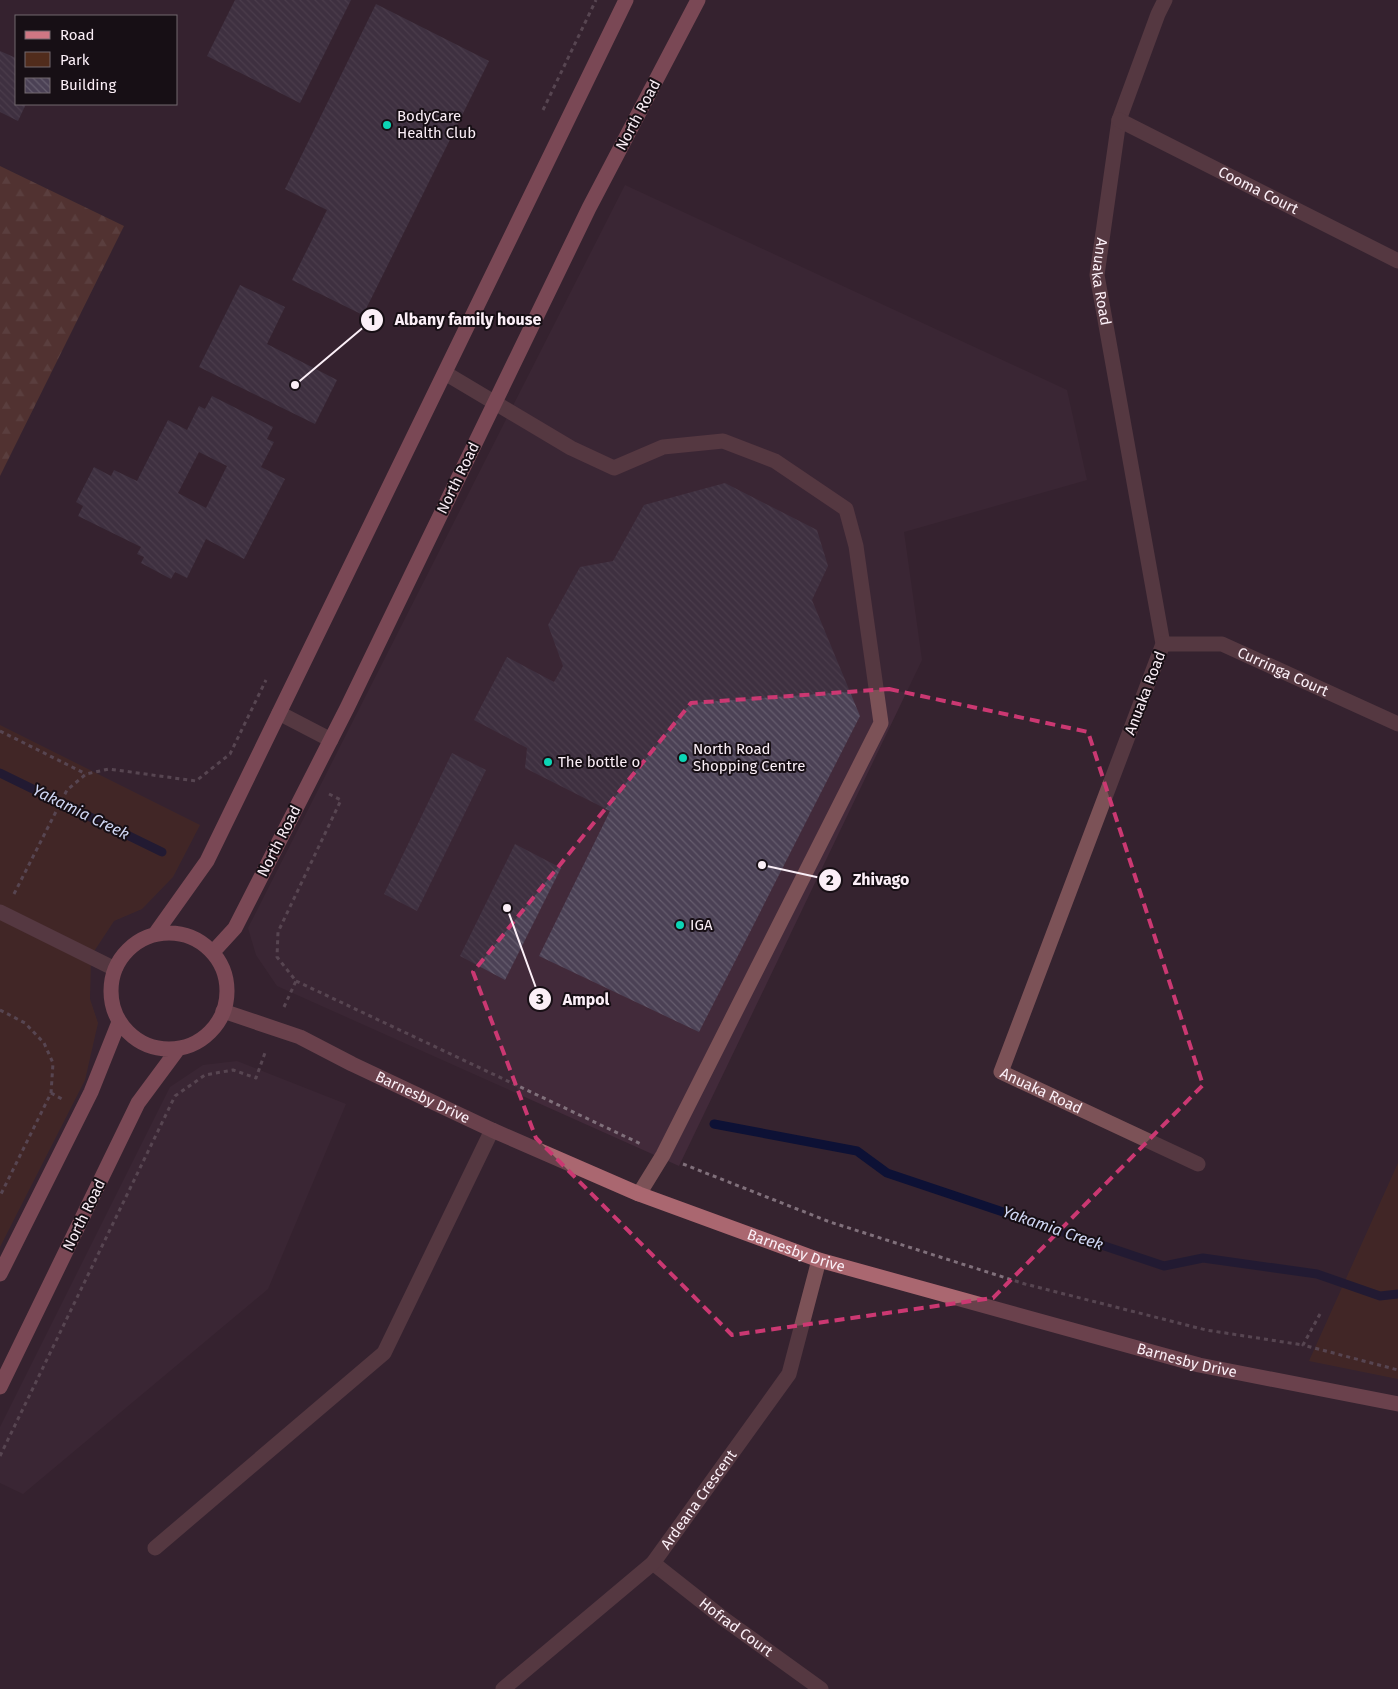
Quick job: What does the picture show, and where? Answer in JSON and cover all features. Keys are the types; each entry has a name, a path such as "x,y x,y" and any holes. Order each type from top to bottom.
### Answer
{"main road":[{"path":"155,934 207,861 626,0"},
{"name":"North Road","path":"213,952 235,928 331,740 589,208 698,0"},
{"path":"171,932 186,935 201,942 213,952 220,963 227,986 227,999 216,1025 206,1036 178,1049 160,1049 144,1044 130,1035 119,1022 110,996 115,968 130,946 155,934 171,932"},
{"path":"0,1274 91,1092 119,1022"},
{"name":"North Road","path":"0,1387 138,1103 178,1049"}],"street":[{"name":"Anuaka Road","path":"1165,0 1158,14 1119,120 1097,275 1163,644 1001,1072 1198,1164"},
{"name":"Cooma Court","path":"1119,120 1398,261"},
{"path":"445,373 571,448 614,468 663,447 723,441 776,461 846,509 856,546 881,723 663,1155 640,1194"},
{"name":"Curringa Court","path":"1163,644 1222,644 1398,724"},
{"path":"279,713 331,740"},
{"path":"2,913 115,968"},
{"name":"Barnesby Drive","path":"223,1011 300,1037 492,1130 640,1194 819,1260 1199,1365 1398,1404"},
{"path":"156,1548 384,1353 492,1130"},
{"name":"Ardeana Crescent","path":"503,1689 653,1563 789,1374 819,1260"},
{"name":"Hofrad Court","path":"653,1563 724,1619 822,1689"}],"path":[{"path":"541,116 596,0"},
{"path":"2,913 67,790 86,774 109,769 196,781 230,754 268,675"},
{"path":"0,731 86,774"},
{"path":"234,746 257,758"},
{"path":"308,784 341,800 278,932 277,957 296,981 582,1115 677,1162 830,1222 1025,1284 1206,1330 1303,1345 1398,1370"},
{"path":"0,1456 175,1096 205,1075 233,1070 256,1078 274,1029 296,981"},
{"path":"0,1010 25,1023 44,1043 53,1063 51,1093 0,1196"},
{"path":"1303,1345 1320,1314"}],"highlighted area":[{"path":"889,689 1088,732 1203,1085 993,1298 732,1335 536,1138 473,972 691,703"}],"shaded area":[{"path":"625,185 1067,390 1087,480 904,532 922,660 679,1166 277,986 256,955 248,928"},
{"path":"237,1061 346,1104 268,1289 23,1494 0,1483 0,1427 170,1087 203,1065"}],"green space":[{"path":"0,166 124,226 0,476"},
{"path":"0,725 200,825 173,877 142,909 114,921 91,956 90,999 98,1023 85,1080 0,1247"},
{"path":"1398,1163 1398,1379 1309,1361"}],"building":[{"path":"235,0 351,0 300,103 207,56"},
{"name":"BodyCare Health Club","path":"376,4 489,61 363,315 292,280 327,210 285,189"},
{"path":"0,51 15,58 15,105 26,105 18,121 0,112"},
{"path":"240,285 285,307 267,344 337,380 315,424 199,367"},
{"path":"212,396 273,427 267,439 274,442 261,467 285,479 244,559 206,539 187,578 175,572 171,579 141,563 144,557 137,554 141,547 78,516 83,506 76,502 94,467 111,476 114,470 137,481 168,420 187,430 199,406 205,409","holes":["199,452 227,466 206,508 178,493"]},
{"name":"North Road Shopping Centre","path":"725,483 817,530 828,566 812,600 860,716 699,1032 539,956 610,811 525,768 527,748 474,720 507,657 554,682 563,666 548,625 580,567 613,561 644,505"},
{"path":"452,753 486,770 417,911 384,894"},
{"path":"515,844 561,868 505,980 460,956"}],"waterway":[{"name":"Yakamia Creek","path":"0,773 162,852"},
{"name":"Yakamia Creek","path":"714,1124 857,1151 887,1173 1164,1266 1203,1258 1317,1274 1380,1296 1398,1294"}],"place":[{"name":"BodyCare Health Club","path":"387,125"},
{"name":"Albany family house","path":"295,385"},
{"name":"North Road Shopping Centre","path":"683,758"},
{"name":"The bottle o","path":"548,762"},
{"name":"Zhivago","path":"762,865"},
{"name":"Ampol","path":"507,908"},
{"name":"IGA","path":"680,925"}]}
